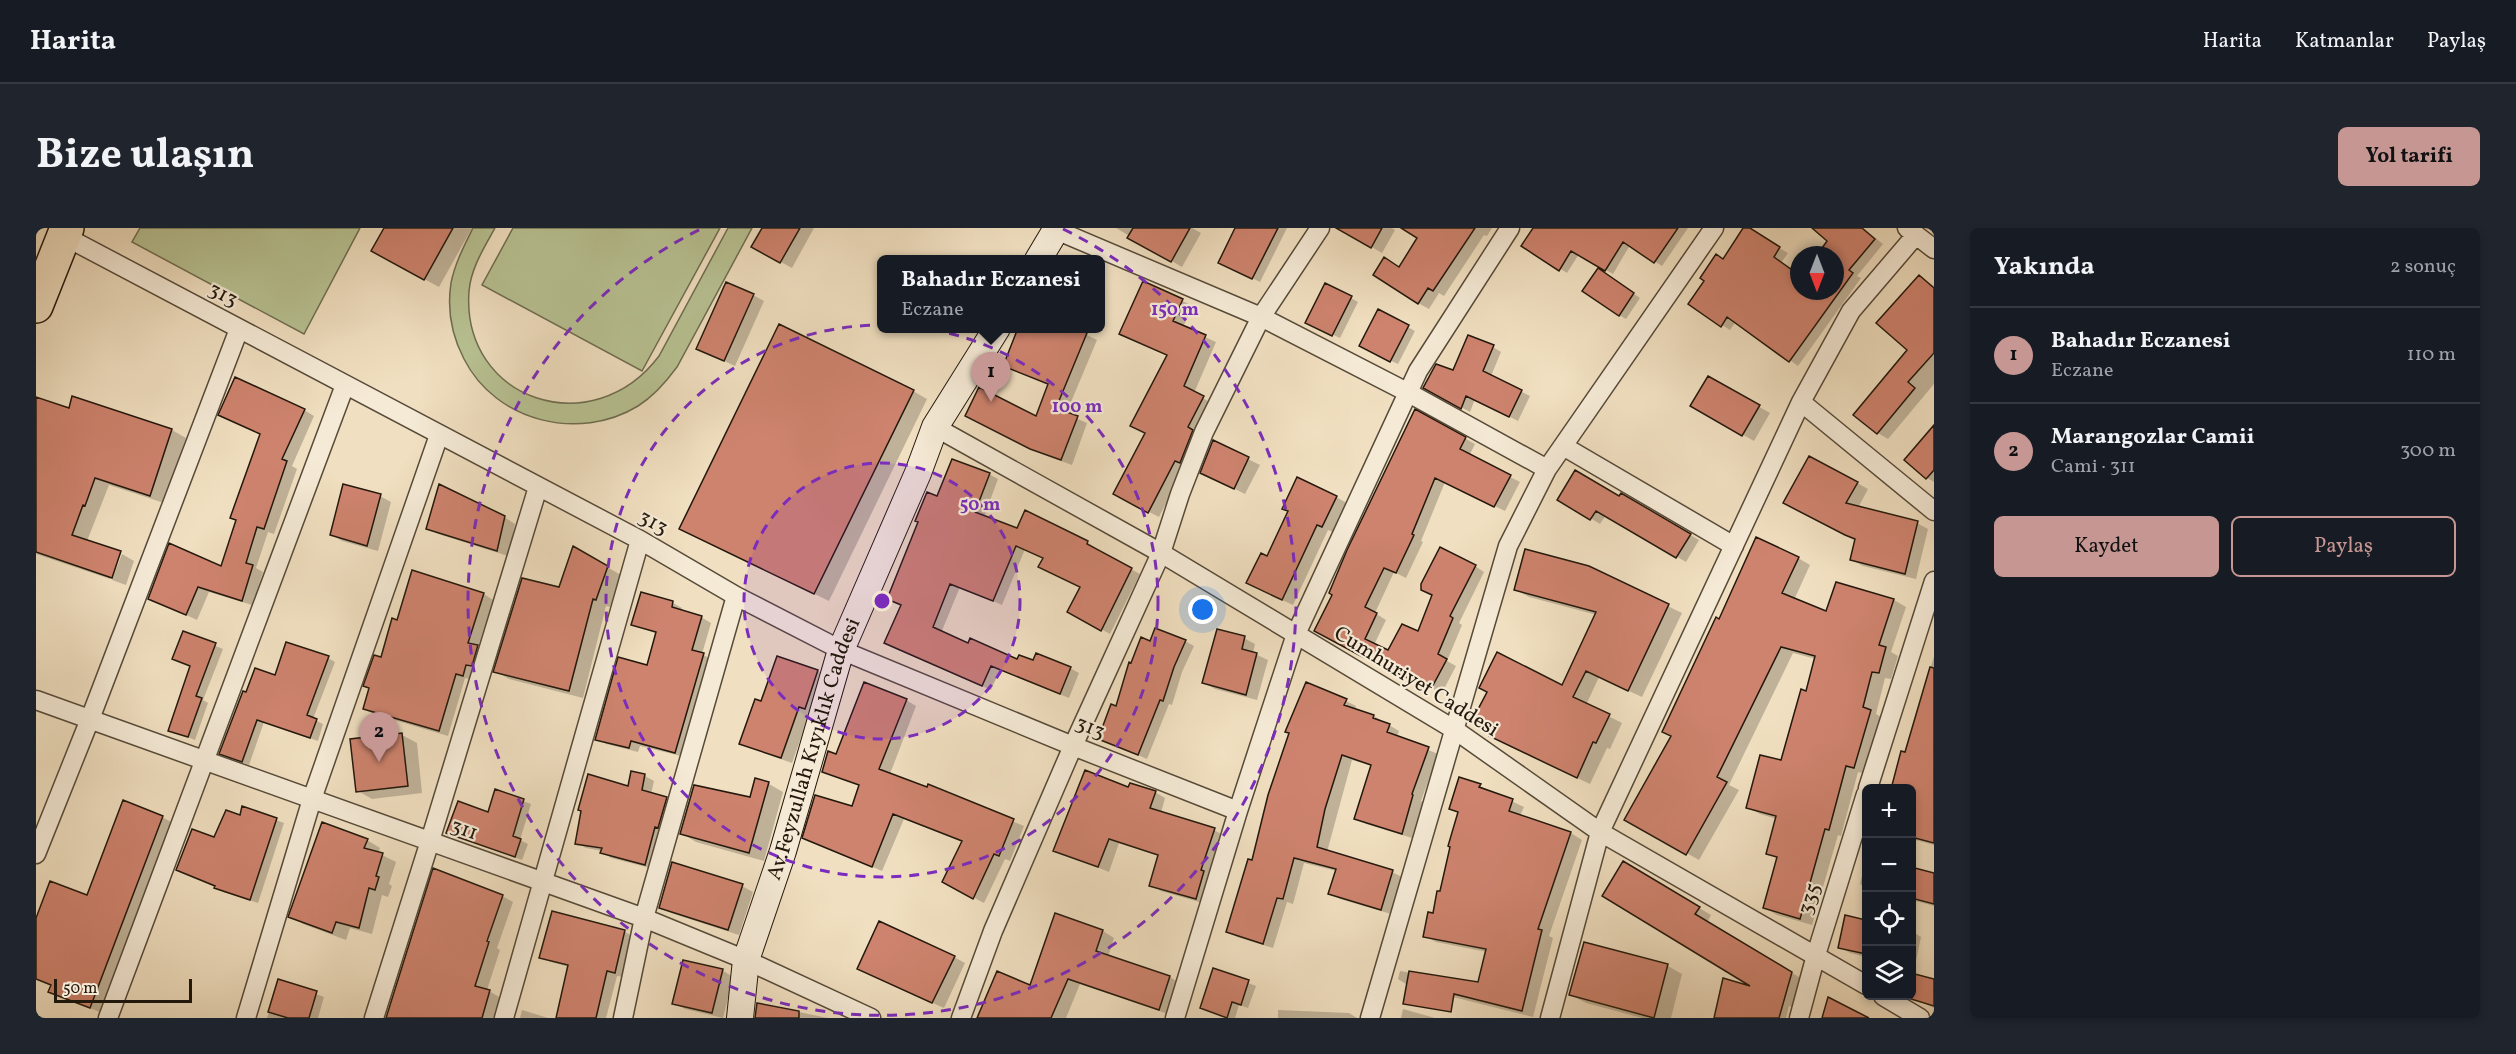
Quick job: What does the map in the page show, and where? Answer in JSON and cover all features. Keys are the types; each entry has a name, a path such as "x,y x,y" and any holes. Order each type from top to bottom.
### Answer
{"highway":[{"path":"36,306 65,232"}],"street":[{"path":"961,1018 993,931 1073,746 1161,553 1180,494 1204,432 1261,317 1320,228"},
{"path":"1175,1018 1238,811 1296,634 1418,371 1510,228"},
{"path":"1370,1018 1508,546 1547,469 1714,228"},
{"path":"1041,255 1056,229 1261,317 1407,392 1547,469"},
{"name":"313","path":"65,232 239,329 640,540 736,596 841,650 1238,811"},
{"path":"1550,1018 1600,832 1801,402 1851,311 1911,232 1934,249"},
{"path":"36,854 239,329"},
{"name":"Av.Feyzullah Kıyıklık Caddesi","path":"740,1018 746,960 783,851 841,650 918,473 935,427 994,333"},
{"path":"108,1018 345,385"},
{"path":"1801,402 1934,511"},
{"name":"Cumhuriyet Caddesi","path":"935,427 1161,553 1455,730 1600,832 1862,983"},
{"path":"246,1018 312,799 440,435"},
{"path":"1563,446 1734,546"},
{"path":"374,1018 538,487"},
{"path":"504,1018 640,540"},
{"path":"1870,784 1934,580"},
{"path":"622,1018 645,918 736,596"},
{"name":"311","path":"36,700 645,918 746,960 871,1018"},
{"name":"335","path":"1799,1018 1862,807"},
{"path":"1890,1000 1920,1018"}],"green space":[{"path":"140,228 360,228 304,334 132,242"},
{"path":"473,228 495,228 475,266 469,291 472,329 486,360 508,383 536,398 568,403 600,398 632,383 659,356 728,228 752,228 669,378 638,406 615,417 590,423 565,424 541,420 518,411 496,398 478,381 464,359 454,332 450,293 455,268"},
{"path":"513,228 720,228 642,371 482,285"}],"building":[{"path":"384,228 453,228 424,280 371,251"},
{"path":"762,228 800,228 780,263 751,247"},
{"path":"1133,228 1190,228 1171,262 1127,238"},
{"path":"1235,228 1278,228 1252,279 1218,263"},
{"path":"1336,228 1382,228 1371,248"},
{"path":"1401,228 1475,228 1433,291 1428,288 1418,304 1373,275 1384,257 1399,267 1417,238"},
{"path":"1533,228 1678,228 1654,263 1623,242 1605,271 1571,251 1559,271 1521,246"},
{"path":"1743,228 1750,228 1780,247 1774,257 1790,269 1790,300 1834,300 1789,362 1727,317 1721,327 1688,304 1704,281 1700,278 1716,254 1723,259"},
{"path":"1812,228 1862,228 1875,239 1849,270 1853,273 1844,286 1844,246 1823,246 1827,241"},
{"path":"1598,268 1634,293 1619,316 1582,291"},
{"path":"1919,275 1934,288 1934,353 1908,382 1915,388 1877,434 1853,415 1907,350 1876,323"},
{"path":"1143,281 1183,299 1173,321 1206,335 1184,386 1204,396 1188,427 1193,430 1180,463 1175,461 1148,513 1113,494 1145,433 1130,426 1167,355 1119,334"},
{"path":"726,282 754,294 724,361 696,349"},
{"path":"1325,283 1352,296 1332,336 1305,323"},
{"path":"1378,309 1409,325 1390,362 1359,346"},
{"path":"779,324 914,390 814,594 679,529"},
{"path":"1016,333 1087,333 1056,408 1078,416 1061,460 1030,449 965,416 979,387 1036,416 1048,384 1003,366"},
{"path":"1468,335 1494,345 1483,371 1522,390 1509,417 1466,396 1461,409 1423,388 1436,364 1453,370"},
{"path":"1708,376 1760,405 1742,436 1690,406"},
{"path":"235,377 305,409 282,459 287,461 264,529 257,527 246,563 253,565 242,601 198,587 186,615 148,599 169,543 221,566 236,520 230,518 260,434 218,415"},
{"path":"72,396 172,429 150,496 95,478 85,506 83,505 72,535 121,551 112,578 36,552 36,397 69,408"},
{"path":"1415,409 1466,437 1460,449 1511,475 1494,507 1435,478 1412,534 1414,535 1396,573 1384,568 1365,607 1377,613 1365,639 1388,650 1402,624 1418,631 1432,595 1421,590 1421,584 1440,547 1476,565 1450,616 1453,618 1438,654 1447,659 1431,689 1314,631 1332,595 1329,593 1347,550"},
{"path":"1934,425 1934,470 1926,479 1904,460"},
{"path":"1213,440 1249,457 1234,489 1200,473"},
{"path":"1809,456 1858,482 1846,503 1918,521 1905,574 1850,560 1855,539 1783,503"},
{"path":"952,459 990,473 975,512 1017,528 1025,510 1088,541 1087,544 1132,568 1101,631 1067,612 1080,587 1038,567 1043,558 1016,546 993,601 950,584 933,627 968,643 970,638 1017,659 1019,655 1033,660 1036,653 1071,667 1060,694 991,666 982,686 884,643 901,605 887,599 918,522 915,521 927,492 937,496"},
{"path":"1575,470 1619,496 1621,493 1691,534 1676,558 1596,511 1590,520 1557,500"},
{"path":"1297,477 1337,496 1322,527 1317,525 1282,600 1246,583 1261,553 1267,556 1288,511 1282,509"},
{"path":"343,484 381,494 367,546 330,535"},
{"path":"439,484 505,516 497,551 426,529"},
{"path":"1756,537 1799,557 1782,593 1826,611 1836,582 1894,599 1879,645 1886,647 1879,673 1872,672 1863,707 1871,710 1854,768 1846,766 1829,830 1825,829 1800,919 1763,908 1777,857 1766,854 1776,816 1746,808 1760,755 1781,760 1801,689 1806,691 1815,656 1781,647 1717,777 1727,782 1686,855 1624,820 1671,736 1662,732 1716,617 1719,619"},
{"path":"573,546 608,566 596,600 593,599 569,691 493,672 522,578 559,587"},
{"path":"1525,549 1589,566 1669,604 1628,691 1586,671 1573,697 1610,714 1596,743 1593,742 1577,778 1489,736 1493,729 1473,719 1487,692 1479,688 1497,652 1562,685 1596,612 1514,590"},
{"path":"412,570 484,593 468,643 478,645 472,666 466,665 463,676 456,674 439,731 363,709 369,688 363,686 374,655 381,657 392,618 397,620"},
{"path":"641,592 673,601 672,607 702,616 692,650 704,653 675,753 631,741 629,748 595,740 618,657 647,665 656,632 631,625"},
{"path":"1155,628 1186,640 1163,701 1160,700 1138,755 1098,739 1111,704 1116,706 1129,662 1131,663 1141,637 1150,641"},
{"path":"1217,629 1245,636 1242,649 1257,653 1246,695 1202,683"},
{"path":"183,631 216,643 196,696 202,698 188,737 168,731 190,666 172,659"},
{"path":"286,642 329,656 307,715 317,719 310,738 257,720 242,762 219,754 243,691 246,692 255,668 275,675"},
{"path":"777,656 818,670 805,709 799,707 781,758 739,744 755,699 761,701"},
{"path":"1930,667 1934,668 1934,843 1916,838 1916,784 1892,784 1901,751 1905,752"},
{"path":"864,682 907,699 879,769 927,787 928,784 1014,819 999,856 994,854 973,899 942,882 962,841 893,814 872,867 802,838 815,795 852,806 859,785 822,772 828,751 836,754"},
{"path":"1306,682 1347,699 1344,705 1374,715 1373,718 1390,724 1387,732 1429,747 1412,794 1402,834 1354,819 1371,765 1342,755 1325,809 1317,847 1393,870 1381,910 1328,894 1336,869 1294,858 1283,899 1277,898 1263,944 1226,932 1248,859 1252,860 1268,795 1289,733 1285,732"},
{"path":"402,733 408,786 356,792 350,739"},
{"path":"1085,770 1128,787 1130,783 1156,791 1150,808 1215,828 1201,870 1204,871 1196,899 1149,886 1158,855 1109,839 1098,867 1053,851"},
{"path":"631,771 645,774 642,790 667,797 658,828 655,827 645,865 600,853 602,848 575,844 581,811 578,810 588,774 628,786"},
{"path":"1459,777 1481,784 1479,787 1513,799 1509,811 1571,832 1538,929 1542,930 1522,1011 1454,994 1451,1012 1403,1004 1409,971 1478,982 1486,949 1423,937 1428,912 1433,913 1437,891 1440,891 1450,847 1448,846 1458,812 1449,809"},
{"path":"755,778 769,782 749,853 680,834 694,785 750,797"},
{"path":"495,789 524,799 513,836 521,839 515,857 446,833 458,801 488,812"},
{"path":"123,800 163,816 90,1008 48,992 51,985 36,979 36,918 50,881 87,895"},
{"path":"242,806 277,818 250,900 214,888 215,886 176,870 192,829 214,837 226,810 240,815"},
{"path":"322,822 368,839 364,848 383,853 376,876 379,877 375,890 369,888 359,928 336,922 332,933 288,917"},
{"path":"1623,861 1700,907 1695,914 1792,972 1779,1018 1714,1018 1723,978 1750,986 1602,896"},
{"path":"672,862 743,884 728,930 659,908"},
{"path":"433,868 503,895 475,986 490,990 482,1018 386,1018"},
{"path":"1916,868 1934,873 1934,904 1916,899"},
{"path":"552,911 625,930 615,973 607,971 596,1018 556,1018 568,965 539,958"},
{"path":"1055,913 1103,930 1096,951 1170,976 1159,1010 1068,979 1051,1018 977,1018 997,971 1030,985"},
{"path":"1845,915 1862,919 1862,953 1838,948"},
{"path":"879,921 955,956 932,1003 857,969"},
{"path":"1584,942 1668,964 1654,1018 1569,995"},
{"path":"683,960 723,969 712,1013 672,1004"},
{"path":"1213,968 1249,980 1241,1005 1232,1002 1227,1018 1200,1008"},
{"path":"1916,974 1934,979 1934,1006 1914,1000"},
{"path":"278,979 317,991 309,1018 288,1018 268,1012"},
{"path":"1828,997 1869,1018 1822,1018"},
{"path":"757,1003 799,1011 799,1018 755,1018"}],"place":[{"name":"Bahadır Eczanesi","path":"991,402"},
{"name":"Marangozlar Camii","path":"379,762"}]}
